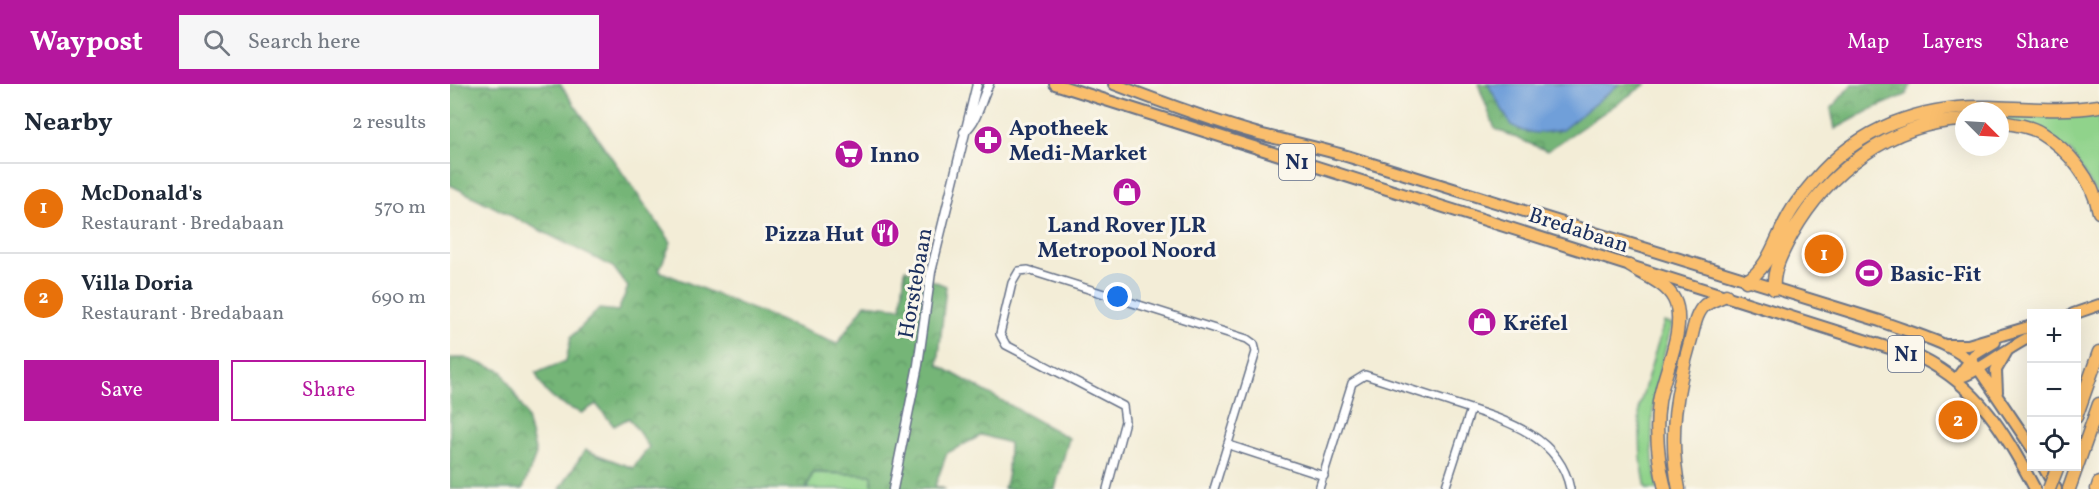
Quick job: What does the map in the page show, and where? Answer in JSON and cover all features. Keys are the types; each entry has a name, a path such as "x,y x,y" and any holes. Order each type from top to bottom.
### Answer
{"highway":[{"path":"1746,281 1762,270 1791,211 1829,164 1852,143 1877,128 1906,117 1951,108 2050,109 2099,106"},
{"path":"1774,290 1775,272 1787,242 1811,204 1834,178 1858,158 1903,134 1926,125 1955,121"},
{"path":"2009,124 2040,132 2062,149 2084,173 2099,212"},
{"path":"1630,266 1668,291 1678,309 1677,330 1659,403 1659,459 1665,489"},
{"path":"1679,489 1673,463 1672,436 1682,370 1698,315 1706,305 1726,295"},
{"path":"2081,403 2099,352"},
{"path":"2069,489 2099,404"},
{"path":"2051,488 2056,471"},
{"path":"2097,489 2099,483"}],"main road":[{"name":"Bredabaan","path":"1055,84 1922,358 1957,378 1996,420 2035,489"},
{"name":"Bredabaan","path":"1114,84 1166,104 1259,134 1304,143 1353,158 1824,306 1880,321 1944,345 1974,364 1997,392 2027,441"},
{"path":"1344,176 1339,172 1338,164 1343,158 1353,158"},
{"path":"2081,311 2099,304"},
{"path":"1819,325 1829,318 1830,313 1824,306"},
{"path":"1944,345 1968,345 2027,327"},
{"path":"1974,364 1983,348 2007,334"},
{"path":"1957,378 1974,364 2027,338"},
{"path":"1997,392 1996,370 2011,346"},
{"path":"2045,471 2051,488"}],"street":[{"name":"Horstebaan","path":"894,489 918,365 931,272 963,132 977,84"},
{"path":"963,132 975,123 981,98 989,84"},
{"path":"1107,489 1125,421 1123,406 1006,345 1000,334 1012,283 1019,271 1028,270 1247,339 1254,344 1256,352 1214,489"},
{"path":"1320,489 1352,383 1365,375 1513,422 1550,449 1568,475 1570,489"},
{"path":"1445,489 1471,409"},
{"path":"1229,445 1324,476"}],"green space":[{"path":"450,84 560,84 671,242 659,271 837,344 865,304 901,308 905,269 946,286 938,365 1069,438 1055,489 1004,489 1008,473 1009,443 982,435 947,453 935,486 945,489 872,489 872,475 813,472 806,489 560,489 585,450 633,468 649,447 629,418 614,426 596,404 582,413 566,406 548,394 536,373 566,361 571,337 599,309 618,311 628,287 613,267 450,185"},
{"path":"1478,84 1488,84 1511,125 1562,130 1619,84 1646,84 1547,151 1495,129"},
{"path":"1852,84 1911,84 1906,95 1872,109 1835,129 1831,109"},
{"path":"2099,109 2099,198 2071,152 2009,122 2009,111"},
{"path":"1664,322 1672,324 1657,386 1652,425 1652,446 1658,489 1646,489 1641,460 1639,407"},
{"path":"450,358 465,358 502,371 526,414 536,454 523,489 450,489"},
{"path":"813,473 873,475 872,489 807,489"}],"water":[{"path":"1488,84 1619,84 1562,130 1537,133 1523,131 1511,125"}],"place":[{"name":"Apotheek Medi-Market","path":"988,140"},
{"name":"Inno","path":"849,154"},
{"name":"Land Rover JLR Metropool Noord","path":"1127,192"},
{"name":"Pizza Hut","path":"885,233"},
{"name":"McDonald's","path":"1824,254"},
{"name":"Basic-Fit","path":"1869,273"},
{"name":"Krëfel","path":"1482,322"},
{"name":"Villa Doria","path":"1958,420"}]}
